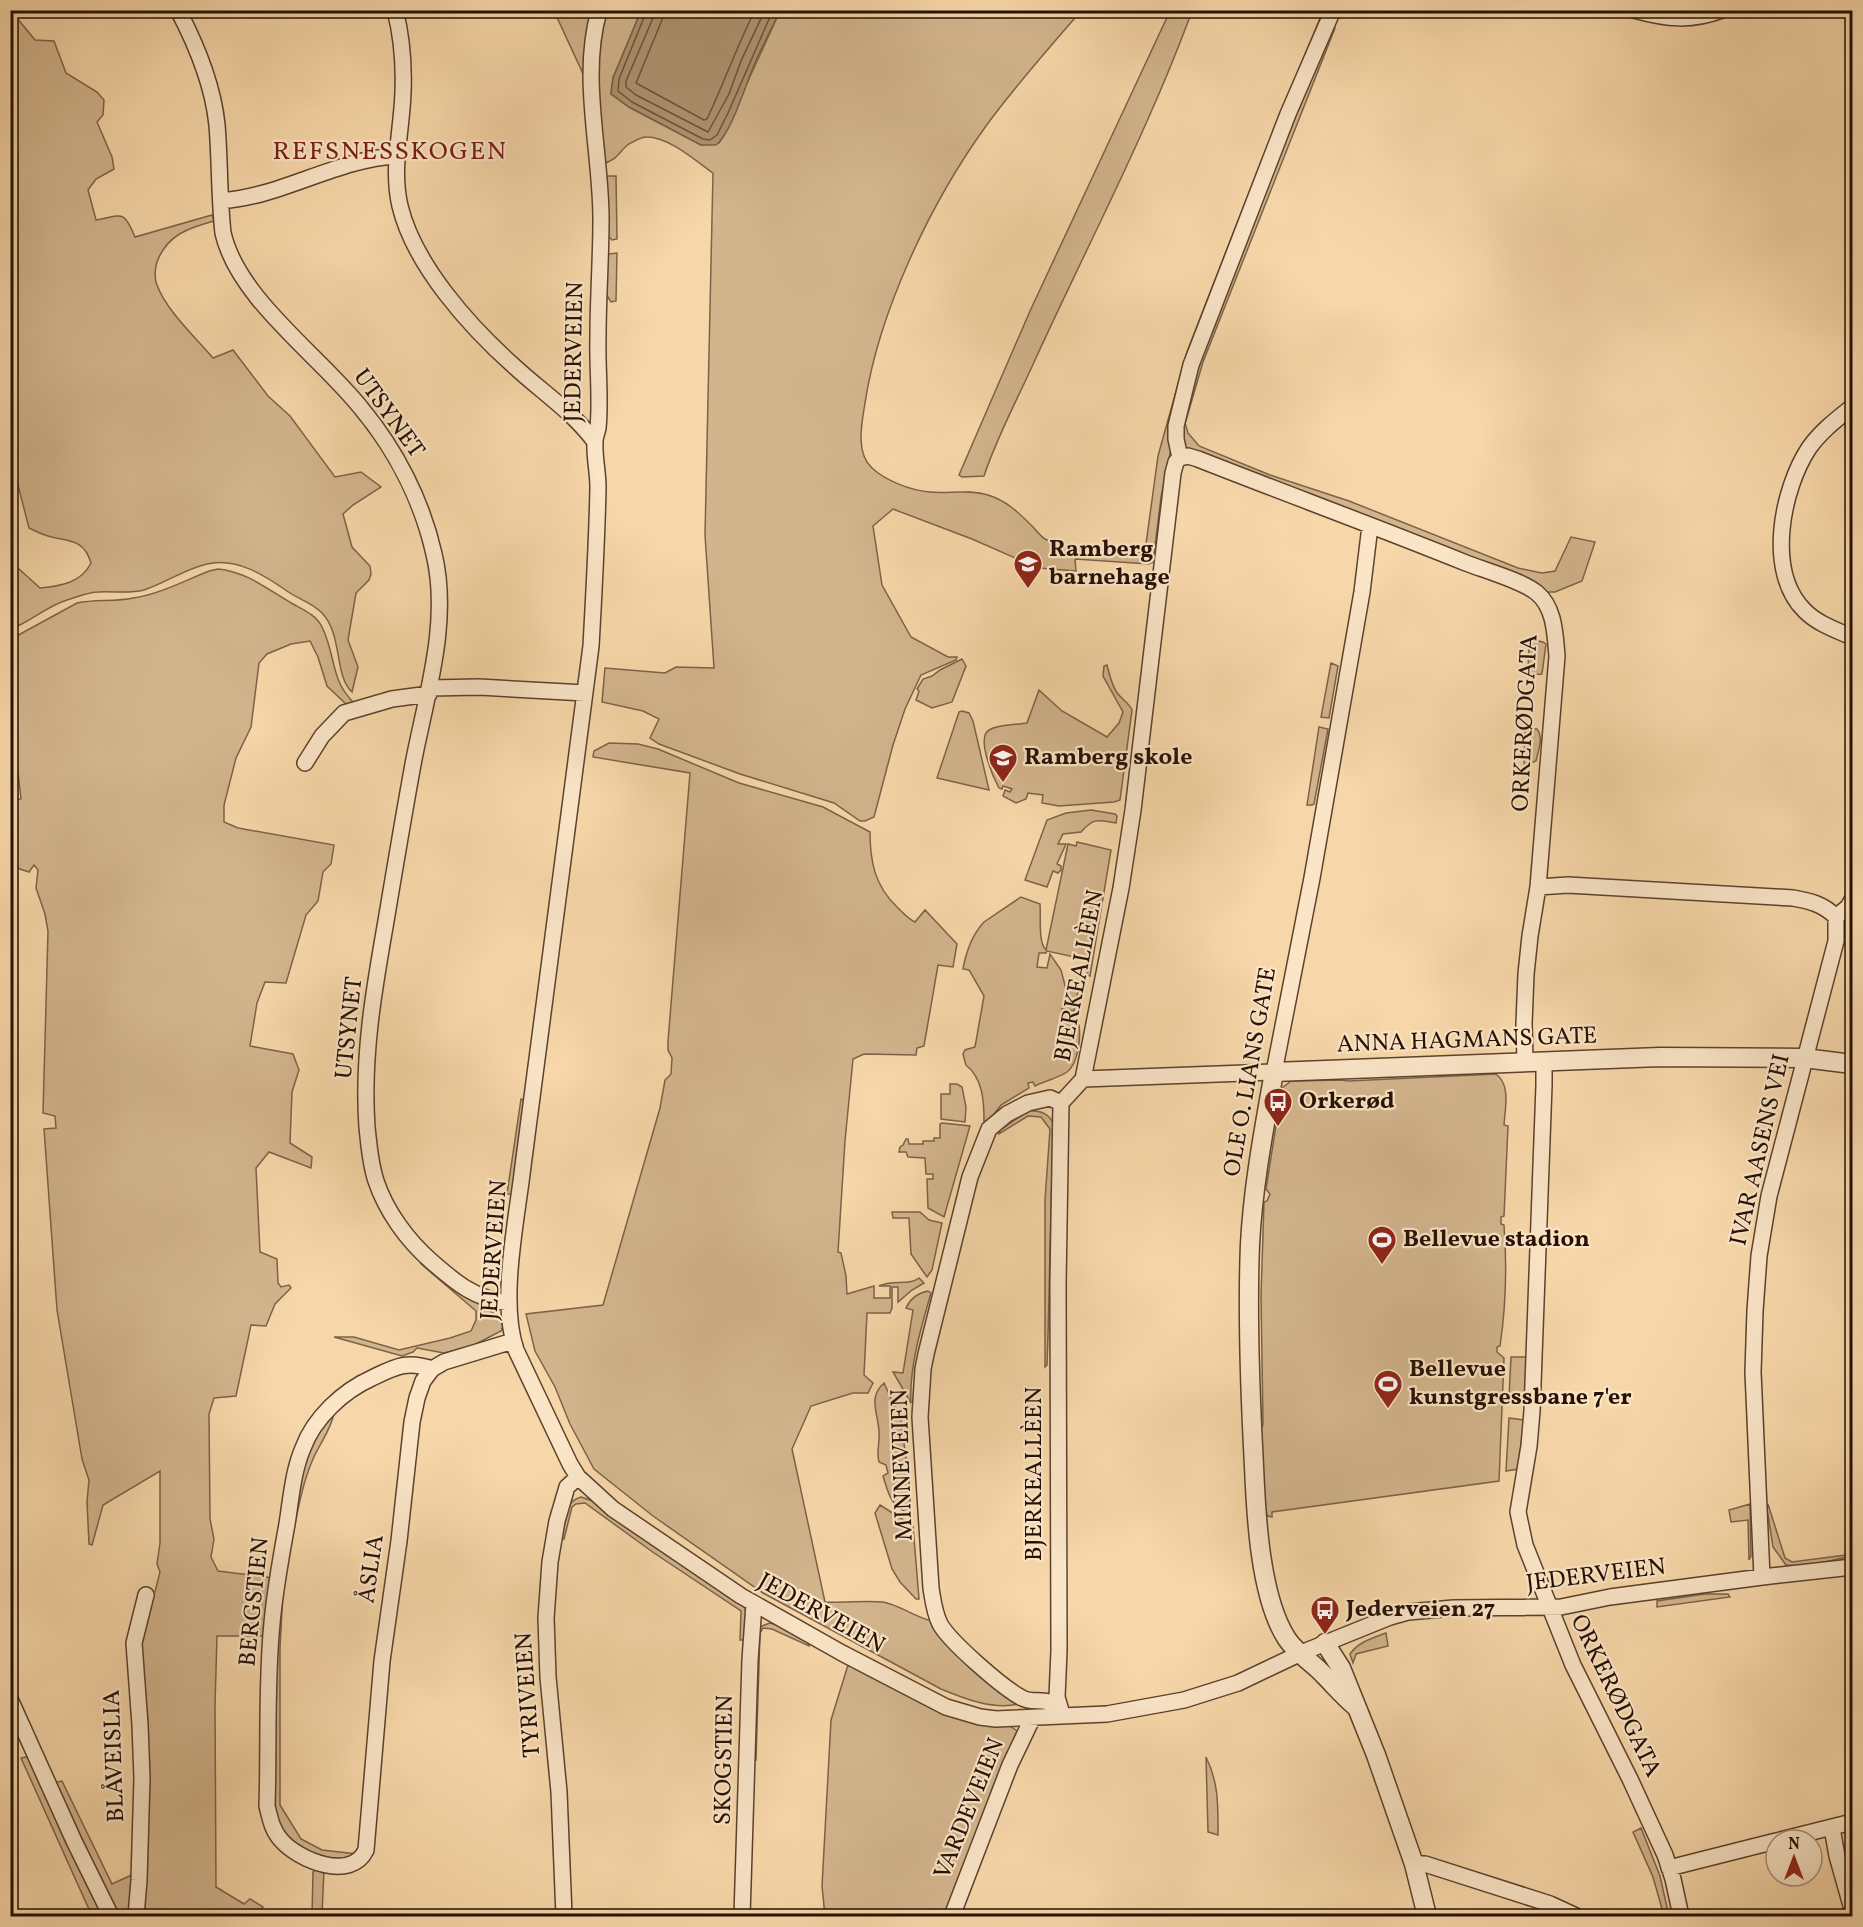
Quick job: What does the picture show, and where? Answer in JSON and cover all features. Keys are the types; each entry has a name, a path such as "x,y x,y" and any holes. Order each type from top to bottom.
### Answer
{"street":[{"name":"UTSYNET","path":"178,10 207,77 213,103 217,124 223,233 235,266 273,314 361,407 398,463 423,514 435,556 439,592 438,627 429,691 398,842 371,1013 366,1080 366,1116 370,1159 375,1180 386,1203 403,1230 423,1254 441,1270 482,1298 509,1303"},
{"path":"395,10 399,26 403,74 397,156 397,193 404,218 423,259 464,315 516,368 585,428 595,442"},
{"path":"1180,458 1176,439 1177,418 1191,365 1288,114 1333,10"},
{"path":"1634,10 1683,19 1701,18 1722,10"},
{"name":"JEDERVEIEN","path":"599,11 593,33 592,54 592,121 600,176 601,220 599,394 598,428 595,442 598,469 597,559 591,646 514,1232 509,1303 513,1341 578,1478 640,1529 754,1604 946,1707 980,1717 1032,1719 1062,1714 1089,1715 1127,1711 1184,1700 1238,1683 1301,1653 1408,1612 1454,1608 1548,1605 1561,1607 1762,1576 1852,1567"},
{"path":"221,201 254,197 354,163 397,156"},
{"path":"1852,407 1828,427 1809,448 1790,487 1781,527 1787,578 1798,603 1812,617 1827,627 1852,637"},
{"name":"ORKERØDGATA","path":"1180,458 1188,456 1198,459 1524,585 1539,594 1550,611 1557,656 1538,887 1526,974 1524,1024 1534,1062 1544,1085 1532,1411 1529,1446 1518,1512 1524,1545 1548,1605 1574,1665 1650,1822 1669,1868 1681,1917"},
{"name":"BJERKEALLÈEN","path":"1062,1714 1057,1697 1061,1103 1083,1079 1121,888 1145,714 1173,473 1176,462 1180,458"},
{"name":"OLE O. LIANS GATE","path":"1355,1706 1341,1695 1323,1673 1288,1640 1269,1593 1263,1568 1255,1500 1249,1382 1251,1234 1260,1150 1296,952 1312,878 1362,592 1370,526"},
{"path":"305,763 322,736 344,712 392,699 429,691 479,687 585,693"},
{"path":"1538,887 1568,885 1793,898 1810,900 1823,906 1836,917 1848,907 1852,900"},
{"name":"IVAR AASENS VEI","path":"1762,1576 1753,1372 1759,1256 1769,1196 1836,941 1836,917"},
{"name":"ANNA HAGMANS GATE","path":"1083,1079 1660,1057 1804,1058 1852,1064"},
{"name":"MINNEVEIEN","path":"1061,1103 1050,1098 1028,1103 1007,1114 989,1129 966,1191 926,1354 920,1417 931,1588 939,1623 965,1653 1016,1694 1029,1701 1048,1702 1062,1714"},
{"path":"432,1370 444,1362 513,1341"},
{"name":"BERGSTIEN","path":"357,1862 336,1866 305,1858 291,1850 270,1820 267,1806 270,1661 277,1577 297,1465 303,1446 322,1415 363,1382 392,1368 418,1364 432,1370"},
{"name":"ÅSLIA","path":"357,1862 364,1854 368,1841 382,1661 399,1541 412,1422 423,1381 432,1370"},
{"name":"TYRIVEIEN","path":"564,1917 559,1792 546,1618 550,1562 557,1521 567,1487 578,1478"},
{"name":"BLÅVEISLIA","path":"136,1917 142,1758 134,1643 146,1595"},
{"name":"SKOGSTIEN","path":"742,1917 750,1660 754,1604"},
{"name":"OLE O. LIANS GATE","path":"1325,1643 1341,1668 1376,1755 1414,1864 1427,1917"},
{"path":"10,1699 111,1917"},
{"name":"VARDEVEIEN","path":"952,1917 1010,1765 1032,1719"},
{"path":"1824,1830 1852,1822"},
{"path":"1832,1828 1837,1856 1852,1909"},
{"path":"1669,1868 1764,1844"},
{"path":"1414,1864 1425,1864 1534,1898 1576,1917"}],"shaded area":[{"path":"14,10 17,18 35,40 54,41 66,73 97,92 104,100 103,115 97,122 112,157 114,169 96,179 88,190 96,220 122,216 128,222 135,237 212,215 214,221 180,234 166,245 161,253 156,264 155,280 167,304 213,358 233,350 268,396 290,416 335,477 361,472 381,487 343,514 352,547 370,566 371,574 369,580 356,593 348,640 358,667 352,692 343,676 333,632 322,613 269,579 239,565 218,562 207,564 144,590 94,592 83,595 60,603 11,629 11,569 19,569 40,588 70,582 82,575 91,563 80,545 29,528 10,454 10,11"},
{"path":"554,11 641,11 613,78 611,94 629,107 701,145 719,143 722,138 780,11 1081,11 1020,82 986,126 946,188 927,223 910,258 882,332 865,403 861,437 863,454 867,462 884,477 899,484 929,492 974,492 988,495 1012,508 1043,538 1066,547 1090,551 1138,553 1143,551 1146,544 1158,456 1187,352 1262,159 1323,11 1328,11 1257,184 1171,449 1161,497 1153,562 1149,564 1075,559 1076,571 1038,568 972,539 893,509 873,526 882,585 911,637 948,657 957,657 956,660 921,675 905,709 893,745 874,817 865,821 860,821 834,803 740,774 659,744 650,738 659,719 643,711 602,702 605,668 665,673 676,667 714,668 705,535 713,173 673,145 647,137 631,143 615,158 603,163 585,78"},
{"path":"1170,11 1192,11 1137,144 1008,416 984,476 962,477 959,475 1030,311"},
{"path":"1329,27 1335,28 1203,362 1185,423 1188,433 1199,446 1270,475 1349,501 1518,568 1542,573 1555,571 1571,537 1595,542 1582,581 1555,592 1546,592 1187,450 1181,443 1191,377"},
{"path":"607,176 616,176 617,239 612,240 607,235"},
{"path":"617,253 616,301 611,302 606,294 607,257 609,254"},
{"path":"218,569 239,574 257,582 316,619 326,637 341,685 354,703 347,705 327,686 318,657 310,641 291,644 267,654 259,663 251,727 236,758 224,805 224,822 238,828 334,845 331,864 323,872 318,901 306,915 286,983 265,982 257,1003 250,1046 293,1054 299,1070 292,1092 290,1143 312,1157 311,1168 269,1152 256,1168 260,1252 277,1259 278,1283 281,1287 289,1285 291,1288 275,1304 266,1326 251,1325 236,1396 214,1398 209,1414 210,1519 214,1539 211,1557 218,1571 273,1578 266,1636 217,1636 216,1887 244,1904 250,1899 263,1907 255,1916 139,1916 145,1731 148,1717 142,1705 138,1640 151,1593 155,1592 160,1572 157,1564 160,1543 160,1471 103,1505 92,1545 89,1544 87,1502 89,1480 82,1459 57,1310 44,1129 56,1128 55,1116 43,1113 48,931 36,888 38,870 34,865 29,872 11,866 11,801 21,799 11,722 11,639 77,603 153,594"},
{"path":"1529,639 1546,644 1542,674 1528,675"},
{"path":"962,659 966,666 952,702 932,708 916,700 919,691 917,689 923,679"},
{"path":"1331,663 1338,666 1329,718 1321,717"},
{"path":"1107,665 1116,691 1132,710 1120,800 1059,806 1042,803 1043,795 1028,793 1026,799 1016,803 1003,796 1005,790 1010,792 1012,789 1003,786 1002,789 999,788 996,783 985,749 985,734 998,727 1027,723 1039,690 1062,711 1107,737 1119,723 1123,712 1103,676 1104,666"},
{"path":"959,712 969,713 973,721 989,790 937,778"},
{"path":"1319,727 1328,729 1314,804 1307,805"},
{"path":"1525,728 1537,729 1540,736 1536,761 1530,763 1528,770 1524,770"},
{"path":"609,743 638,744 658,749 739,783 823,807 870,832 875,873 890,899 915,922 925,910 957,944 953,967 938,965 924,1046 917,1048 916,1055 864,1054 853,1059 845,1141 838,1252 841,1253 846,1276 847,1294 874,1286 874,1298 890,1298 890,1286 879,1286 910,1282 919,1278 924,1283 898,1302 898,1287 892,1287 890,1313 867,1313 864,1375 873,1383 868,1393 853,1393 811,1406 792,1449 825,1602 883,1602 932,1621 1019,1704 989,1705 941,1689 763,1593 653,1516 594,1469 535,1351 526,1314 603,1305 660,1108 665,1080 671,1074 672,1058 668,1050 668,1041 690,773 593,757 594,751"},
{"path":"1091,810 1115,814 1116,823 1097,821 1089,824 1081,832 1063,834 1058,844 1066,844 1057,864 1061,866 1061,870 1058,873 1053,871 1047,887 1025,880 1047,820 1066,813"},
{"path":"1077,842 1111,850 1090,976 1087,975 1089,960 1047,951 1039,953 1037,967 1047,968 1050,954 1061,970 1066,989 1078,991 1074,1011 1062,1009 1065,1017 1079,1025 1080,1037 1076,1057 1067,1072 1035,1086 1033,1082 1028,1083 1029,1088 1001,1105 987,1123 984,1121 983,1098 979,1084 966,1065 963,1054 965,1050 975,1047 984,996 969,970 963,969 968,950 976,932 984,922 1021,897 1040,904 1041,936 1043,947 1046,950 1068,844 1076,846"},
{"name":"Bellevue stadion","path":"1496,1074 1504,1084 1506,1104 1504,1125 1508,1126 1504,1216 1501,1217 1505,1240 1505,1301 1500,1346 1497,1347 1497,1352 1504,1358 1499,1481 1272,1512 1272,1517 1268,1516 1265,1512 1260,1433 1263,1424 1261,1296 1264,1202 1270,1194 1266,1189 1282,1088 1291,1081 1348,1081"},
{"path":"950,1084 962,1087 966,1107 965,1122 941,1119 941,1094 950,1094"},
{"path":"521,1099 524,1100 512,1194 507,1194"},
{"path":"1028,1111 1044,1114 1050,1118 1054,1126 1047,1365 1045,1367 1045,1200 1050,1129 1041,1117 1028,1116 999,1134 1000,1130"},
{"path":"940,1124 970,1126 944,1217 928,1208 927,1179 933,1179 933,1174 926,1174 925,1158 908,1157 906,1152 899,1152 906,1139 909,1144 923,1144 923,1141 934,1141 934,1138 940,1138"},
{"path":"892,1212 920,1212 929,1220 942,1223 932,1270 927,1277 911,1254 909,1218 893,1218"},
{"path":"420,1263 498,1316 503,1326 501,1331 474,1345 444,1353 417,1348 402,1356 334,1337 354,1337 399,1350 471,1331 476,1320 476,1311"},
{"path":"928,1291 931,1293 914,1362 911,1403 893,1372 903,1373 913,1310 906,1308 915,1297"},
{"path":"1511,1357 1527,1357 1525,1399 1509,1397"},
{"path":"884,1383 901,1420 910,1490 910,1515 891,1499 883,1476 888,1473 886,1465 878,1459 879,1426 875,1400 876,1394"},
{"path":"334,1413 306,1479 292,1540 294,1500 304,1458 321,1425"},
{"path":"1509,1418 1524,1420 1518,1469 1506,1471"},
{"path":"581,1497 593,1501 744,1607 746,1610 744,1640 740,1640 741,1611 654,1553 585,1503 572,1507 564,1539 561,1537 568,1507 575,1499"},
{"path":"1750,1504 1751,1556 1749,1560 1748,1520 1731,1522 1729,1510"},
{"path":"1768,1504 1785,1558 1792,1562 1846,1555 1847,1557 1809,1565 1786,1565 1773,1547"},
{"path":"880,1505 913,1526 919,1599 916,1599 900,1582 892,1569 875,1513"},
{"path":"284,1561 288,1561 283,1591 280,1648 280,1805 301,1839 322,1850 357,1854 345,1859 317,1858 288,1843 273,1814 273,1683"},
{"path":"1705,1594 1728,1594 1730,1597 1657,1607 1657,1601"},
{"path":"770,1623 808,1642 809,1646 772,1629 763,1628 760,1633 756,1760 752,1760 759,1627"},
{"path":"1386,1633 1388,1646 1356,1654 1353,1663 1350,1654 1357,1646"},
{"path":"848,1665 1002,1726 1010,1726 1017,1731 947,1916 825,1916 822,1886 831,1720"},
{"path":"30,1756 105,1916 92,1916 21,1758"},
{"path":"1206,1757 1216,1786 1218,1835 1208,1832"},
{"path":"62,1781 112,1884 136,1873 132,1916 117,1915 112,1908 57,1787 57,1782"},
{"path":"1641,1828 1660,1876 1669,1916 1664,1916 1653,1877 1633,1832"},
{"path":"319,1866 324,1869 322,1916 312,1916 313,1872"}],"water":[{"path":"641,11 780,11 754,65 733,120 716,145 701,145 629,107 611,94 613,78"}],"place":[{"name":"Ramberg barnehage","path":"1028,590"},
{"name":"Ramberg skole","path":"1003,784"},
{"name":"Orkerød","path":"1278,1128"},
{"name":"Bellevue stadion","path":"1382,1266"},
{"name":"Bellevue kunstgressbane 7'er","path":"1388,1410"},
{"name":"Jederveien 27","path":"1325,1636"}],"district":[{"name":"REFSNESSKOGEN","path":"390,152"}]}
